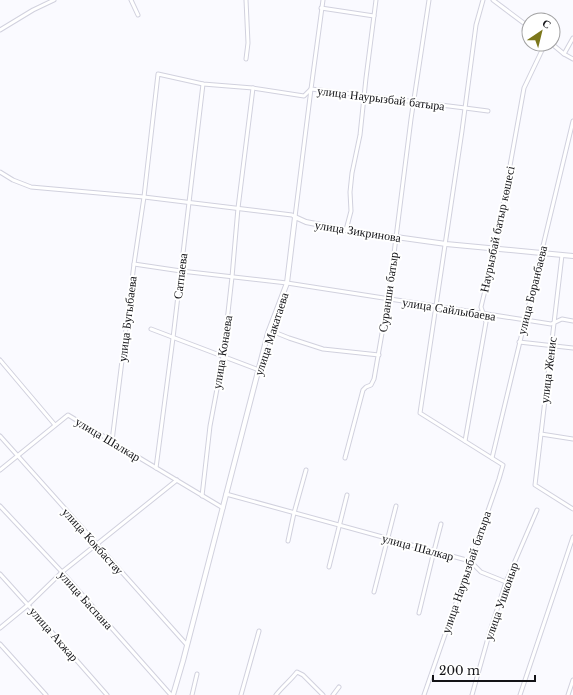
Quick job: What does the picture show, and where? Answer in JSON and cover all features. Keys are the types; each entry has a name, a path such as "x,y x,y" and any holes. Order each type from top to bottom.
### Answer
{"street":[{"path":"0,30 32,10 54,0"},
{"path":"131,0 138,15"},
{"path":"246,0 248,42 246,59"},
{"name":"улица Макатаева","path":"172,695 183,661 269,330 287,283 323,0"},
{"path":"346,230 351,211 350,192 352,173 360,134 376,0"},
{"name":"Суранши батыр","path":"345,458 363,390 373,382 379,355 388,300 429,0"},
{"path":"483,0 476,24 446,244 420,413 492,458"},
{"path":"493,0 521,21"},
{"path":"321,8 374,16"},
{"path":"564,54 573,38"},
{"name":"Наурызбай батыр көшесі","path":"465,442 486,322 481,307 495,249 524,88 540,52"},
{"path":"561,52 573,59"},
{"name":"улица Наурызбай батыра","path":"158,74 203,84 253,88 304,96 311,89 488,111"},
{"name":"улица Бугыбаева","path":"112,441 134,264 144,197 158,74"},
{"name":"Сатпаева","path":"156,468 203,84"},
{"name":"улица Конаева","path":"202,496 210,426 223,357 238,208 253,88"},
{"name":"улица Боранбаева","path":"492,458 573,121"},
{"name":"улица Зикринова","path":"0,172 13,180 31,187 144,197 238,208 292,215 306,222 346,230 446,244 573,256"},
{"name":"улица Женис","path":"562,255 535,485 573,509"},
{"name":"улица Сайлыбаева","path":"134,264 287,283 388,300 551,324 562,320 573,321"},
{"path":"151,329 259,370"},
{"path":"269,330 323,349 379,355"},
{"path":"519,342 573,348"},
{"path":"0,360 55,425"},
{"name":"улица Шалкар","path":"0,470 68,415 223,508"},
{"path":"541,434 573,439"},
{"name":"улица Кокбастау","path":"0,436 187,645"},
{"name":"улица Наурызбай батыра","path":"424,695 499,479 503,465 492,458"},
{"path":"288,541 306,470"},
{"path":"0,628 62,572 177,480"},
{"name":"улица Шалкар","path":"226,494 470,561"},
{"path":"329,566 347,495"},
{"name":"улица Баспана","path":"0,506 62,572 172,695"},
{"path":"374,592 396,506"},
{"name":"улица Ушконыр","path":"472,695 490,630 506,582 537,510"},
{"path":"419,613 441,524"},
{"path":"520,695 573,537"},
{"path":"470,561 481,572 506,582"},
{"name":"улица Акжар","path":"0,574 107,695"},
{"path":"241,695 259,631"},
{"path":"0,644 46,695"},
{"path":"276,695 297,672 323,695"},
{"path":"192,695 197,674"},
{"path":"568,695 573,680"},
{"path":"333,695 339,687"}]}
